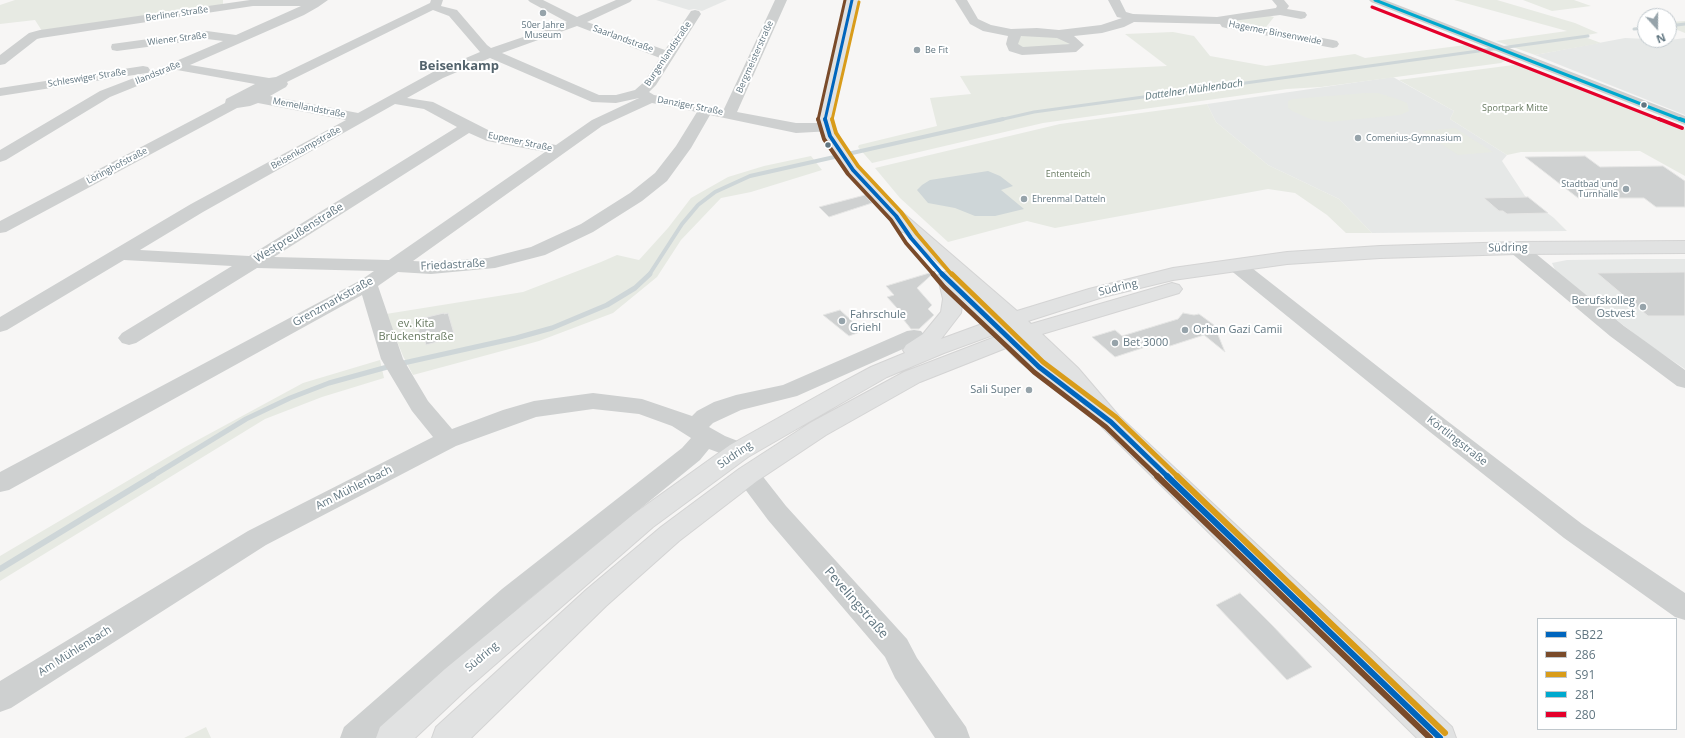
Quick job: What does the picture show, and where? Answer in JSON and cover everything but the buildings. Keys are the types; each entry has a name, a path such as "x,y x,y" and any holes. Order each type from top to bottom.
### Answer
{"main road":[{"path":"852,0 825,120 827,128 843,156 896,216 1012,329 1038,367 1111,422 1440,738"},
{"path":"896,216 911,238 949,282 1012,329"},
{"name":"Südring","path":"448,738 596,598 670,534 744,463 847,388 936,348 1120,304 1240,269 1332,255 1517,248 1685,247"},
{"path":"880,372 930,339 944,322 951,312 953,299 949,282"},
{"name":"Südring","path":"392,738 456,679 644,520 744,463 818,429 912,377 1012,329"}],"street":[{"name":"Saarlandstraße","path":"534,0 577,22 668,56"},
{"name":"Beisenkampstraße","path":"0,326 197,208 438,75 490,53 577,22 626,0"},
{"name":"Bergmeisterstraße","path":"729,114 780,0"},
{"path":"961,0 974,21 980,25 998,31 1011,33 1037,32 1059,34 1073,40 1078,45 1071,49 1022,51 1014,48 1012,44 1015,35 1011,33"},
{"path":"1114,0 1121,14 1132,18"},
{"path":"1374,0 1685,121"},
{"name":"Berliner Straße","path":"0,61 33,36 40,34 253,4 295,1 318,2"},
{"name":"Ilandstraße","path":"0,157 105,94 178,65 318,2"},
{"name":"Danziger Straße","path":"436,2 437,8 453,13 482,48 490,53 597,99 616,99 645,95 706,110 796,128 827,128"},
{"name":"Löringhofstraße","path":"234,104 231,102 436,2"},
{"name":"Hagemer Binsenweide","path":"1059,34 1102,29 1120,24 1132,18 1217,21 1241,16 1271,13 1279,5 1301,15"},
{"name":"Burgenlandstraße","path":"645,95 649,86 696,14"},
{"name":"Hagemer Binsenweide","path":"1217,21 1296,38 1333,44"},
{"name":"Wiener Straße","path":"117,47 207,35 238,39"},
{"name":"Schleswiger Straße","path":"0,92 178,65 274,81"},
{"name":"Löringhofstraße","path":"0,228 234,104 245,103 257,98 281,84 274,81"},
{"name":"Grenzmarkstraße","path":"0,483 368,284 597,123 645,95"},
{"name":"Memellandstraße","path":"257,98 361,118"},
{"name":"Eupener Straße","path":"394,100 428,105 468,127 492,138 558,150"},
{"name":"Friedastraße","path":"118,254 253,262 431,268 488,264 538,250 587,228 636,197 661,177 683,148 706,110"},
{"name":"Westpreußenstraße","path":"129,338 468,127"},
{"path":"1517,248 1617,331 1685,381"},
{"name":"Körtlingstraße","path":"1240,269 1573,531 1685,608"},
{"path":"368,284 396,365 420,406 448,440"},
{"path":"356,738 512,596 691,454 705,417 722,408 736,403 789,391 914,336"},
{"name":"Am Mühlenbach","path":"0,698 257,538 448,440 511,416 534,409 593,401 642,407 680,420 720,444 744,463"},
{"name":"Pevelingstraße","path":"744,463 777,513 896,648 906,668 954,738"}],"shaded area":[{"path":"656,0 727,0 702,11 694,9 689,10"},
{"path":"1625,38 1637,39 1637,48 1677,48 1677,39 1685,38 1685,115 1535,55"},
{"name":"Comenius-Gymnasium","path":"1393,77 1454,111 1450,119 1507,155 1502,161 1525,196 1554,218 1567,231 1372,233 1339,199 1268,165 1216,122 1207,104"},
{"path":"988,171 1000,176 1013,186 1001,190 1024,209 995,216 975,216 955,208 928,203 917,190 930,180"},
{"name":"Berufskolleg Ostvest","path":"1685,259 1685,369 1646,343 1556,272 1552,263 1567,260"}],"green space":[{"path":"15,0 223,0 223,7 42,31 35,20 0,24 0,5"},
{"path":"1454,0 1497,0 1575,23 1598,33 1582,36 1601,43 1535,55 1496,41 1567,31"},
{"path":"1523,0 1574,0 1591,6 1552,11"},
{"path":"1266,15 1274,17 1263,31 1228,21"},
{"path":"1685,21 1685,33 1677,30 1677,22"},
{"path":"1173,32 1194,36 1210,56 1266,66 1355,54 1365,58 1473,44 1510,58 1501,63 1321,87 1287,89 1043,123 872,163 858,147 859,145 937,126 930,98 971,94 960,76 1167,66 1125,34"},
{"path":"1036,33 1067,40 1072,44 1028,49 1016,45 1020,36"},
{"name":"Sportpark Mitte","path":"1521,64 1685,129 1685,176 1640,151 1521,152 1507,155 1450,119 1454,111 1399,80"},
{"path":"1378,93 1407,103 1409,111 1400,115 1329,122 1310,119 1288,108 1288,101 1293,99"},
{"name":"Ententeich","path":"1207,104 1216,122 1268,165 1339,199 1372,233 1346,233 1327,215 1295,193 1268,189 1055,228 1027,221 948,242 900,198 875,168 1060,124"},
{"path":"1455,128 1493,152 1458,155 1422,131"},
{"name":"ev. Kita Brückenstraße","path":"811,156 822,170 751,192 721,198 681,240 657,277 613,313 539,341 413,375 403,356 386,314 523,292 617,255 639,260 668,228 691,198 728,177 764,166"},
{"path":"380,360 384,378 322,397 265,419 0,581 0,556 185,447 303,383"},
{"path":"206,727 211,738 184,738"}],"waterway":[{"name":"Dattelner Mühlenbach","path":"1677,25 1685,24"},
{"name":"Dattelner Mühlenbach","path":"999,120 1034,112 1588,36"},
{"name":"Dattelner Mühlenbach","path":"649,275 682,224 698,205 715,192 750,176 1003,119"},
{"path":"399,364 516,338 552,328 607,305 635,288 649,275"},
{"path":"151,477 246,419 290,398 329,383 391,366"},
{"path":"0,569 153,476"}],"transit line":[{"name":"286","path":"845,0 818,120 824,139 848,174 891,220 906,243 944,287 1034,372 1106,427 1430,738"},
{"name":"SB22","path":"852,0 825,120 830,136 853,170 896,216 911,238 949,282 1039,367 1111,422 1440,738"},
{"name":"281","path":"1375,0 1685,121"},
{"name":"S91","path":"859,2 832,120 836,133 858,166 901,212 917,234 954,277 1043,362 1116,417 1445,733"},
{"name":"280","path":"1372,7 1682,128"}],"place":[{"name":"50er Jahre Museum","path":"543,13"},
{"name":"Be Fit","path":"917,50"},
{"name":"Comenius-Gymnasium","path":"1358,138"},
{"name":"Stadtbad und Turnhalle","path":"1626,189"},
{"name":"Ehrenmal Datteln","path":"1024,199"},
{"name":"Berufskolleg Ostvest","path":"1643,307"},
{"name":"Fahrschule Griehl","path":"842,321"},
{"name":"Orhan Gazi Camii","path":"1185,330"},
{"name":"Bet 3000","path":"1115,343"},
{"name":"Sali Super","path":"1029,390"}],"district":[{"name":"Beisenkamp","path":"459,66"}]}
